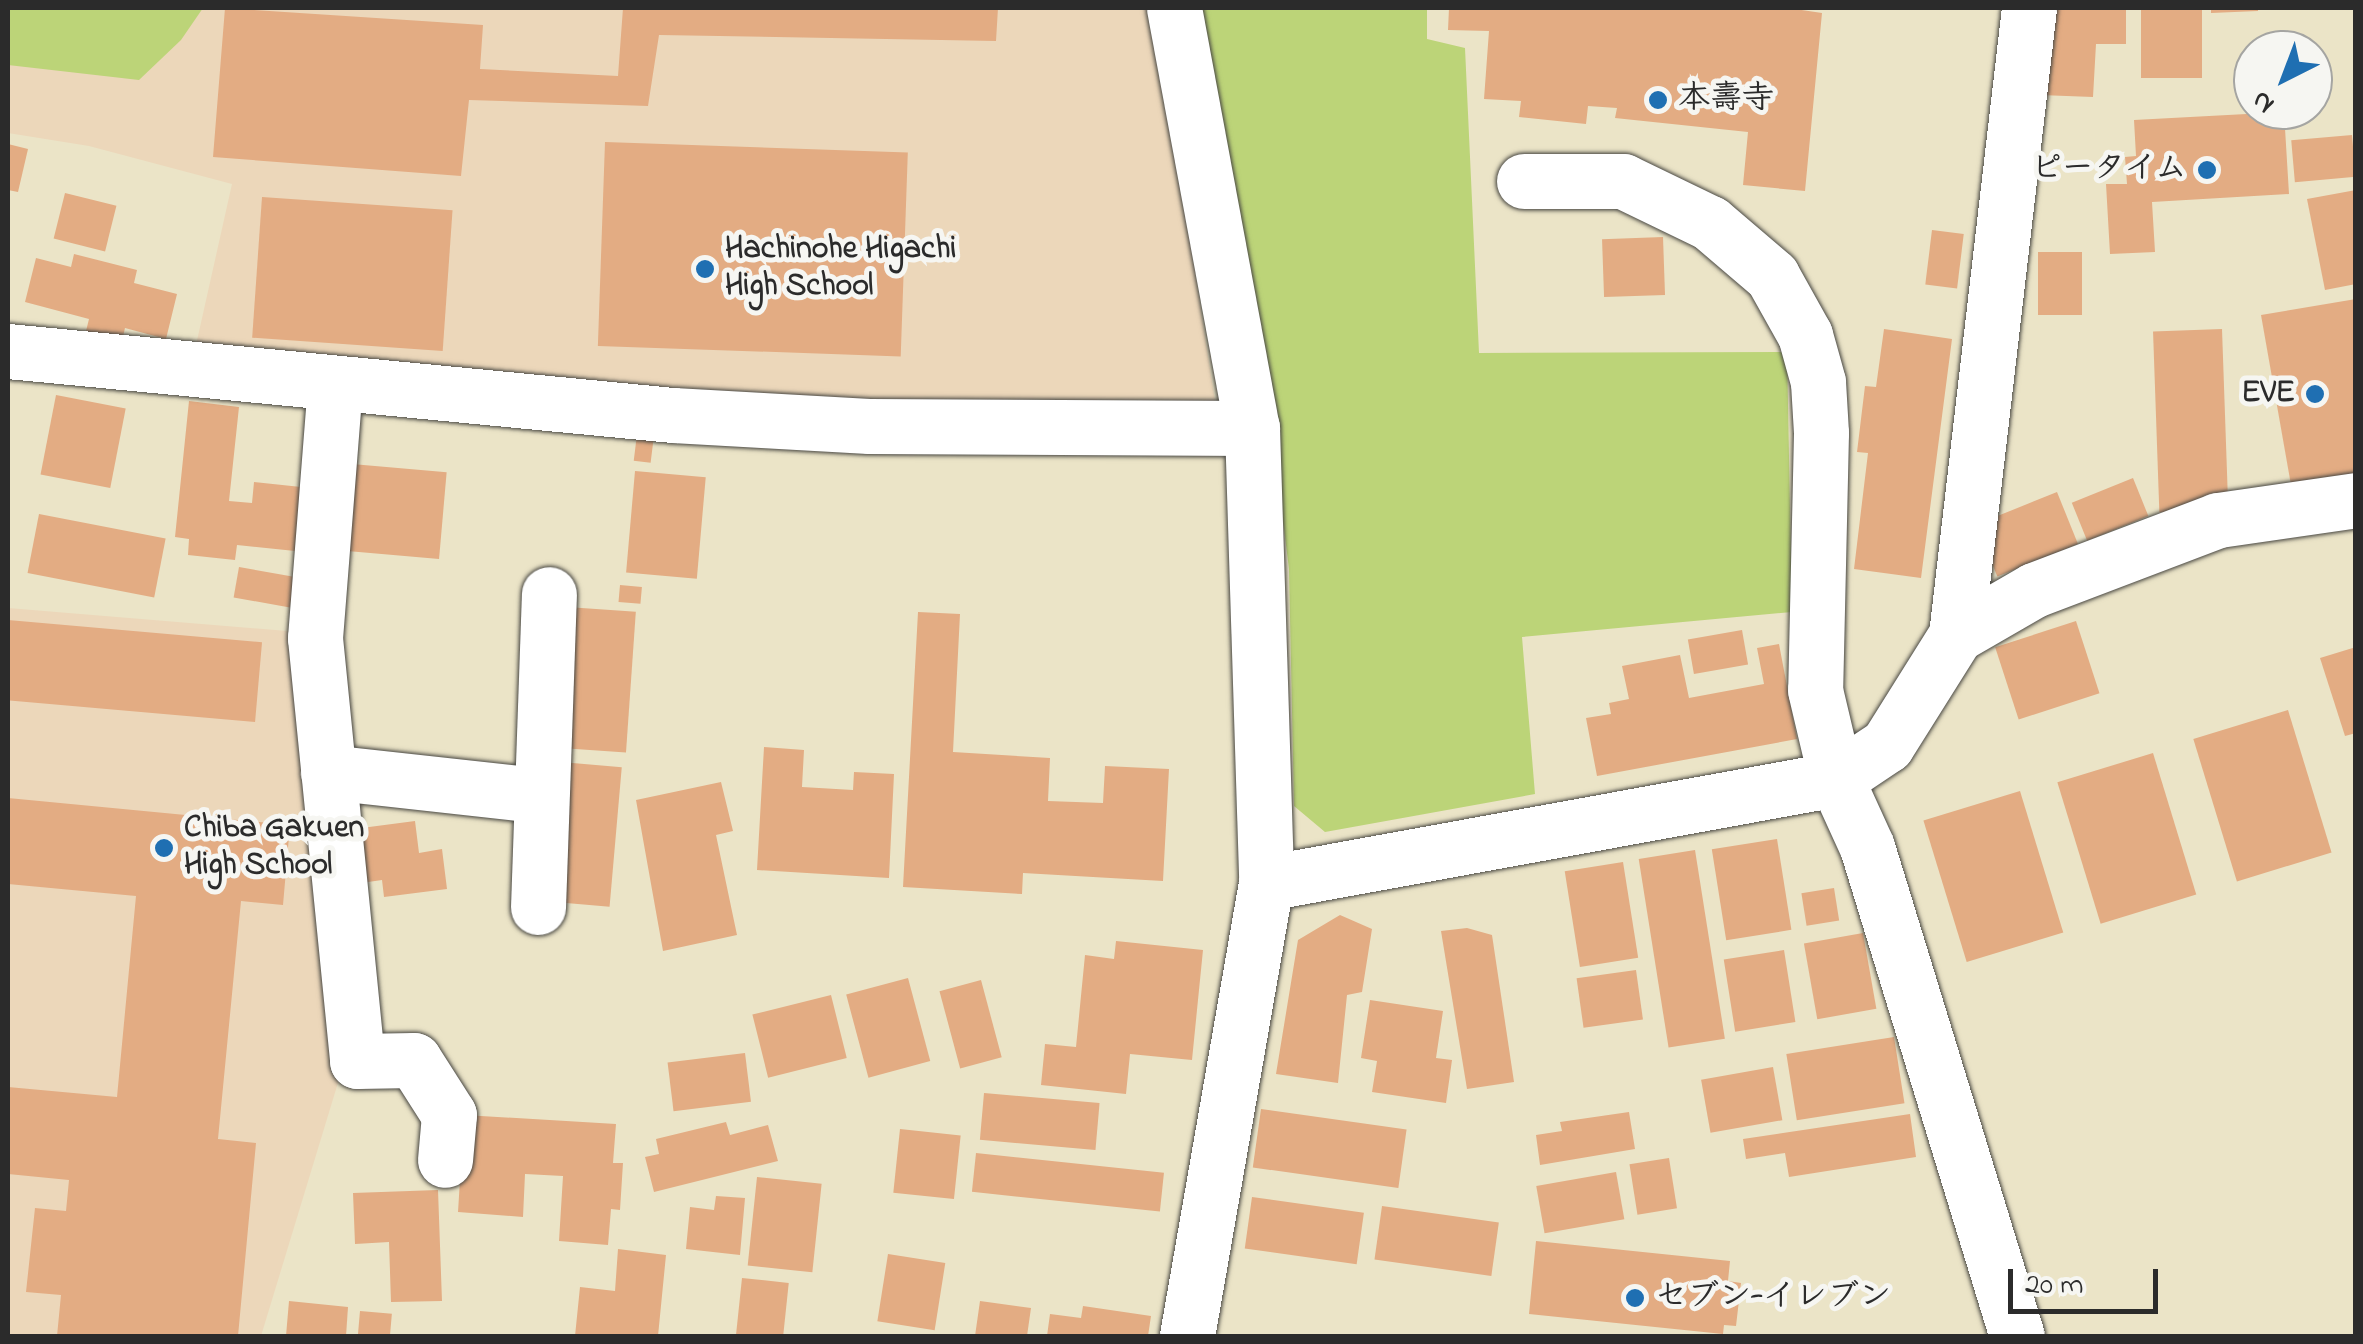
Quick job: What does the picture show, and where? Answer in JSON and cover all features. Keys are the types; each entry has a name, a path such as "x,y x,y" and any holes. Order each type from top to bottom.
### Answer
{"street":[{"path":"1174,8 1252,428 1266,884 1187,1336"},
{"path":"1266,884 1836,779 1887,745 1956,636 2029,8"},
{"path":"1524,181 1623,181 1710,223 1772,276 1805,335 1818,382 1821,433 1815,690 1836,779 1867,847 2017,1336"},
{"path":"8,351 335,384 869,426 1252,428"},
{"path":"335,384 315,638 356,1060 414,1060 449,1115 446,1160"},
{"path":"1956,636 2034,590 2218,520 2356,500"},
{"path":"538,907 538,794 549,594"},
{"path":"328,772 538,794"}],"shaded area":[{"name":"Hachinohe Higachi High School","path":"8,8 1154,8 1217,414 855,408 194,354 232,184 89,146 8,133"},
{"name":"Chiba Gakuen High School","path":"8,608 299,632 344,1063 261,1336 8,1336"}],"green space":[{"path":"8,8 203,8 181,40 139,80 8,65"},
{"path":"1193,8 1427,8 1427,39 1465,48 1479,353 1787,352 1792,612 1522,637 1535,794 1325,832 1294,806 1289,569 1270,417"}],"building":[{"path":"225,8 483,25 480,69 618,76 623,8 998,8 996,41 659,35 648,106 469,100 461,176 213,157"},
{"name":"本壽寺","path":"1449,8 1788,8 1822,13 1805,191 1743,185 1748,132 1615,118 1617,108 1588,106 1586,124 1519,117 1521,101 1484,99 1489,31 1448,30"},
{"path":"2044,8 2126,8 2126,44 2096,44 2093,97 2040,95"},
{"path":"2141,8 2202,8 2202,78 2141,78"},
{"path":"2211,8 2258,8 2258,11 2211,13"},
{"name":"ピータイム","path":"2233,115 2233,130 2285,130 2289,194 2152,202 2155,252 2110,254 2106,184 2127,184 2125,157 2136,156 2134,120"},
{"path":"2352,135 2356,177 2295,182 2291,140"},
{"path":"605,142 908,153 901,356 598,346"},
{"path":"8,144 28,149 18,192 8,190"},
{"path":"2356,190 2356,284 2325,290 2307,199"},
{"path":"65,193 116,206 105,251 54,239"},
{"path":"262,197 453,210 443,351 252,338"},
{"path":"1932,230 1964,234 1957,288 1925,285"},
{"path":"1663,237 1665,295 1604,297 1602,239"},
{"path":"2038,252 2082,252 2082,315 2038,315"},
{"path":"74,254 137,270 134,283 177,294 166,339 125,328 121,345 85,335 89,319 25,302 36,258 71,267"},
{"name":"EVE","path":"2356,299 2356,473 2291,485 2261,315"},
{"path":"1884,329 1952,339 1921,578 1854,569 1868,453 1857,452 1865,386 1876,387"},
{"path":"2222,329 2228,510 2159,512 2153,331"},
{"path":"56,395 126,409 110,488 41,475"},
{"path":"189,401 239,407 229,501 252,503 254,482 301,487 295,551 237,545 235,560 188,555 189,539 175,537"},
{"path":"638,426 655,428 651,463 634,461"},
{"path":"352,464 447,472 439,559 344,551"},
{"path":"635,471 706,477 697,579 626,573"},
{"path":"2133,478 2148,516 2087,541 2072,503"},
{"path":"2057,492 2078,544 1997,577 1976,525"},
{"path":"39,514 166,539 154,598 28,573"},
{"path":"239,567 295,577 290,607 234,598"},
{"path":"620,585 642,587 640,604 619,602"},
{"path":"567,607 636,612 626,752 557,748"},
{"path":"918,612 960,614 953,752 1050,758 1048,801 1103,803 1105,766 1169,769 1163,881 1023,873 1022,894 903,887"},
{"path":"8,620 262,642 255,722 8,700"},
{"path":"2076,621 2099,693 2019,720 1995,647"},
{"path":"1742,630 1748,664 1694,674 1688,640"},
{"path":"1779,644 1797,739 1597,776 1586,718 1611,714 1609,703 1629,699 1622,666 1680,655 1689,698 1764,684 1757,648"},
{"path":"2356,647 2356,733 2345,736 2320,658"},
{"path":"2288,710 2332,852 2237,881 2193,739"},
{"path":"764,747 804,750 802,787 853,790 854,772 894,774 889,878 757,870"},
{"path":"2153,753 2196,895 2101,924 2057,782"},
{"path":"561,762 622,767 610,907 549,901"},
{"path":"721,782 733,831 716,835 737,935 663,951 636,800"},
{"path":"2020,791 2063,933 1967,962 1923,821"},
{"path":"8,798 290,825 283,905 241,901 218,1139 256,1143 238,1336 57,1336 61,1295 26,1292 35,1208 66,1211 69,1180 8,1174 8,1087 117,1097 136,896 8,884"},
{"path":"415,821 419,853 442,849 447,889 384,897 382,880 361,883 354,829"},
{"path":"1777,839 1791,930 1726,940 1712,849"},
{"path":"1695,850 1725,1039 1669,1048 1639,859"},
{"path":"1623,862 1638,958 1580,967 1565,871"},
{"path":"1834,888 1839,921 1807,926 1801,893"},
{"path":"1340,915 1372,929 1362,992 1347,995 1338,1083 1276,1074 1298,940"},
{"path":"1467,928 1492,935 1514,1082 1467,1089 1441,931"},
{"path":"1863,933 1876,1009 1817,1019 1804,943"},
{"path":"1116,941 1203,950 1192,1060 1130,1054 1126,1094 1041,1085 1045,1044 1076,1047 1085,955 1114,959"},
{"path":"1784,950 1795,1022 1735,1032 1724,960"},
{"path":"1636,970 1643,1020 1584,1028 1577,978"},
{"path":"908,978 930,1061 868,1078 846,995"},
{"path":"981,980 1002,1057 960,1068 939,991"},
{"path":"831,995 847,1058 768,1078 752,1015"},
{"path":"1370,1000 1443,1011 1436,1058 1452,1060 1446,1103 1372,1092 1377,1061 1361,1058"},
{"path":"1894,1037 1904,1103 1797,1120 1786,1054"},
{"path":"745,1053 751,1102 674,1111 668,1063"},
{"path":"1773,1067 1782,1120 1710,1133 1701,1080"},
{"path":"984,1093 1100,1103 1095,1150 980,1140"},
{"path":"1261,1109 1407,1129 1398,1188 1253,1167"},
{"path":"1629,1112 1635,1149 1540,1165 1536,1135 1562,1131 1560,1122"},
{"path":"1910,1114 1916,1157 1789,1177 1785,1153 1746,1159 1743,1139"},
{"path":"464,1115 616,1124 613,1163 623,1163 620,1210 611,1209 608,1245 559,1241 563,1176 525,1174 523,1217 458,1212"},
{"path":"726,1122 730,1135 768,1125 778,1161 654,1192 645,1157 659,1154 656,1139"},
{"path":"900,1129 961,1135 954,1199 893,1193"},
{"path":"976,1153 1164,1173 1160,1212 972,1192"},
{"path":"1669,1158 1677,1208 1637,1215 1629,1164"},
{"path":"1616,1172 1624,1219 1545,1233 1536,1186"},
{"path":"757,1177 822,1184 812,1272 748,1266"},
{"path":"438,1190 442,1301 391,1302 389,1242 355,1244 353,1193"},
{"path":"716,1196 745,1198 740,1255 686,1249 690,1207 714,1210"},
{"path":"1252,1197 1364,1213 1357,1264 1245,1248"},
{"path":"1382,1206 1499,1222 1491,1276 1374,1259"},
{"name":"セブン-イレブン","path":"1536,1241 1730,1261 1728,1281 1741,1283 1736,1326 1724,1325 1723,1334 1529,1314"},
{"path":"618,1249 666,1255 658,1336 575,1336 580,1287 615,1291"},
{"path":"888,1254 945,1263 935,1330 877,1321"},
{"path":"742,1278 789,1283 783,1336 736,1336"},
{"path":"289,1301 348,1307 346,1336 286,1336"},
{"path":"980,1301 1031,1308 1027,1336 975,1336"},
{"path":"1083,1306 1151,1316 1148,1336 1047,1336 1050,1314 1081,1318"},
{"path":"360,1311 392,1314 390,1336 358,1336"}],"place":[{"name":"本壽寺","path":"1658,100"},
{"name":"ピータイム","path":"2207,170"},
{"name":"Hachinohe Higachi High School","path":"705,269"},
{"name":"EVE","path":"2315,394"},
{"name":"Chiba Gakuen High School","path":"164,848"},
{"name":"セブン-イレブン","path":"1635,1298"}]}
